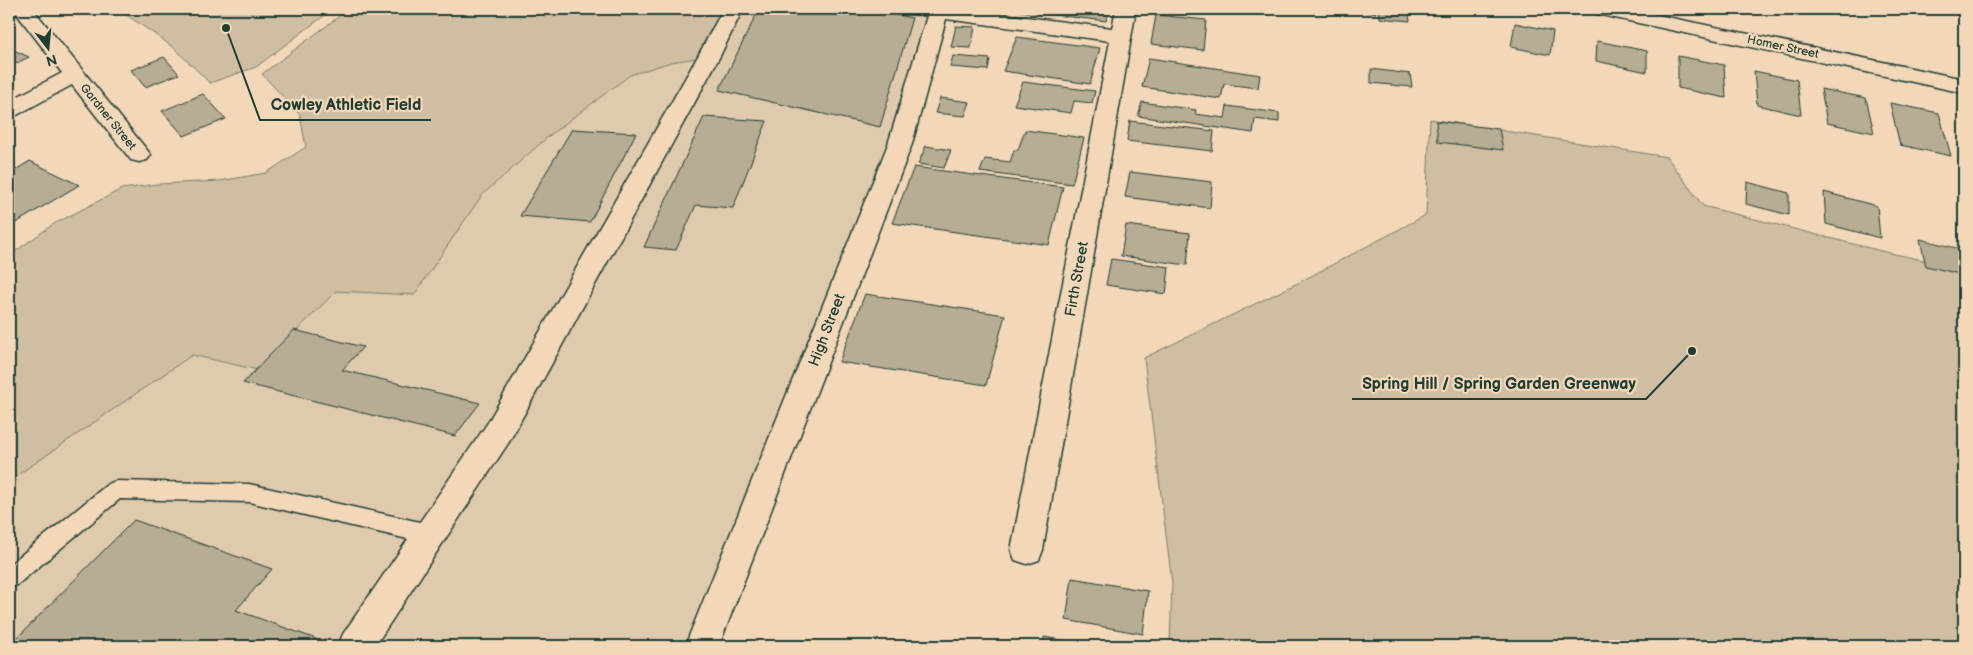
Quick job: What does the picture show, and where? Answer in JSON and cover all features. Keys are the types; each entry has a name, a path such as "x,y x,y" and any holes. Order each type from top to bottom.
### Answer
{"street":[{"name":"Gardner Street","path":"23,9 139,155"},
{"path":"355,646 498,432 709,56 733,9"},
{"name":"Firth Street","path":"1027,550 1126,9"},
{"name":"Homer Street","path":"1601,9 1964,86"},
{"path":"932,10 1122,36"},
{"name":"High Street","path":"702,646 900,144 932,10"},
{"path":"9,110 74,75"}],"lane":[{"path":"9,578 116,490 249,493 429,534"}],"shaded area":[{"path":"118,9 333,9 256,67 210,83 173,47"},
{"path":"349,9 733,9 709,56 671,62 630,75 550,135 482,195 414,295 336,291 258,370 192,355 9,481 9,256 52,225 122,189 158,184 220,181 266,173 306,147 300,115 262,74"},
{"path":"733,9 918,9 938,13 900,144 702,646 9,646 9,481 192,355 258,370 336,291 414,295 482,195 550,135 630,75 671,62 709,56"},
{"path":"1430,119 1667,157 1703,206 1881,251 1964,269 1964,646 1170,646 1172,583 1144,358 1298,283 1426,215"}],"building":[{"path":"759,9 871,9 912,18 880,127 719,90"},
{"path":"1002,9 1110,9 1106,21"},
{"path":"1375,9 1376,13 1349,10"},
{"path":"1379,9 1408,9 1410,21 1380,18"},
{"path":"1156,15 1206,20 1203,50 1151,44"},
{"path":"1515,23 1553,31 1550,55 1511,47"},
{"path":"956,26 975,27 971,48 951,47"},
{"path":"1017,37 1100,48 1090,84 1003,71"},
{"path":"1597,41 1647,51 1647,72 1596,61"},
{"path":"9,48 29,57 9,67"},
{"path":"953,56 990,59 988,70 950,67"},
{"path":"1678,56 1724,65 1726,98 1678,88"},
{"path":"164,57 179,74 145,87 131,70"},
{"path":"1149,58 1260,75 1258,88 1224,84 1221,99 1142,87"},
{"path":"1371,69 1410,74 1412,87 1371,83"},
{"path":"1754,71 1797,80 1801,115 1757,105"},
{"path":"1023,82 1095,91 1092,103 1074,101 1071,113 1014,105"},
{"path":"1821,89 1866,98 1874,133 1827,123"},
{"path":"203,94 226,119 184,136 162,111"},
{"path":"940,98 970,102 965,116 935,113"},
{"path":"1142,102 1196,110 1195,114 1225,118 1227,106 1279,113 1279,122 1255,119 1253,133 1138,116"},
{"path":"1890,103 1939,113 1951,156 1900,145"},
{"path":"704,117 767,121 733,208 696,205 676,250 644,247"},
{"path":"1130,121 1214,131 1212,151 1127,141"},
{"path":"1436,121 1499,129 1503,150 1438,142"},
{"path":"572,129 636,133 590,222 520,216"},
{"path":"1025,130 1084,138 1072,184 980,172 985,159 1010,162 1014,150 1018,150"},
{"path":"926,146 951,150 944,168 918,164"},
{"path":"30,161 79,185 9,227 9,174"},
{"path":"914,167 1063,187 1049,245 892,223"},
{"path":"1130,172 1212,182 1210,208 1125,197"},
{"path":"1747,182 1789,193 1789,215 1746,204"},
{"path":"1824,192 1877,206 1880,238 1826,224"},
{"path":"1126,225 1190,233 1187,265 1121,256"},
{"path":"1920,239 1960,249 1964,263 1964,275 1926,266"},
{"path":"1111,259 1169,267 1166,294 1106,285"},
{"path":"865,294 1005,315 986,385 839,362"},
{"path":"294,330 363,347 342,370 480,403 455,436 243,383"},
{"path":"134,520 272,569 236,610 316,639 310,646 9,646"},
{"path":"1072,578 1148,591 1143,634 1066,620"},
{"path":"1044,637 1096,646 1043,646"}],"place":[{"name":"Cowley Athletic Field","path":"226,28"},
{"name":"Spring Hill / Spring Garden Greenway","path":"1692,351"}]}
